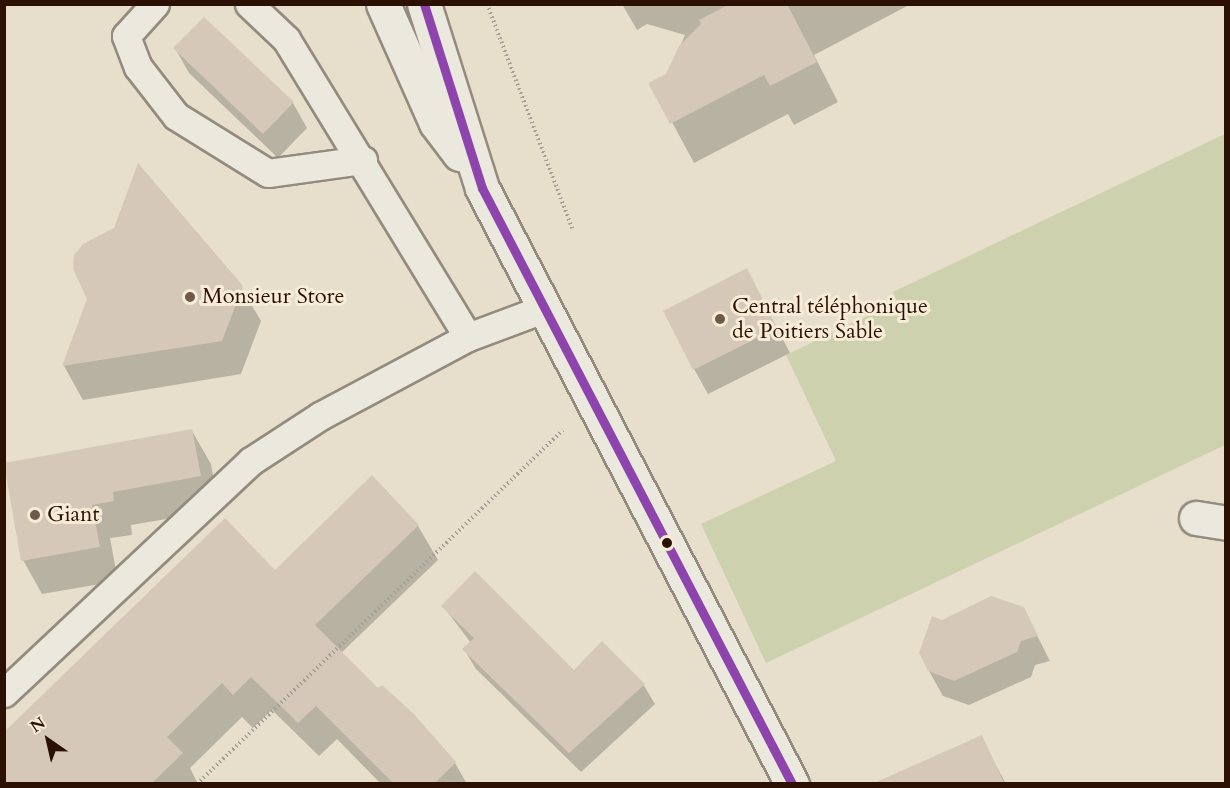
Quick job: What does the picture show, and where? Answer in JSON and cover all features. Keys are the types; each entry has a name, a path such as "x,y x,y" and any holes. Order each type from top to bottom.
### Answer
{"street":[{"path":"383,4 436,123 483,188"},
{"path":"424,4 483,188 543,309 792,783"}],"lane":[{"path":"155,4 126,36 138,67 176,116 268,173 363,159"},
{"path":"249,4 286,39 363,159 468,337"},
{"path":"4,693 251,461 320,416 468,337 543,309"}],"path":[{"path":"486,4 572,228"},
{"path":"197,783 486,509 555,434 598,413"}],"green space":[{"path":"1225,134 1225,445 766,663 701,524 836,461 786,355 897,302 893,292"}],"building":[{"path":"730,4 787,4 817,62 770,86 764,75 670,124 648,83 666,74 679,46 701,24 699,20"},
{"path":"204,17 294,102 263,134 173,48"},
{"path":"138,163 243,286 222,341 62,366 87,299 73,269 74,255 83,244 114,228"},
{"name":"Central téléphonique de Poitiers Sable","path":"747,268 777,328 693,370 663,311"},
{"path":"192,429 201,476 113,492 114,501 92,505 100,547 21,561 4,463"},
{"path":"372,475 419,525 315,625 378,688 382,685 413,713 456,762 435,783 393,783 316,706 298,723 251,677 233,695 222,683 167,737 183,753 152,783 4,783 4,732 225,518 275,570"},
{"path":"475,571 574,670 602,641 645,684 569,753 462,649 474,638 441,606"},
{"path":"991,596 1024,607 1038,636 1021,641 1017,652 954,681 928,671 919,653 932,616 942,620"},
{"path":"982,735 1004,783 874,783"}],"transit line":[{"path":"424,4 482,188 792,784"}],"place":[{"name":"Monsieur Store","path":"190,297"},
{"name":"Central téléphonique de Poitiers Sable","path":"720,319"},
{"name":"Giant","path":"35,515"}]}
